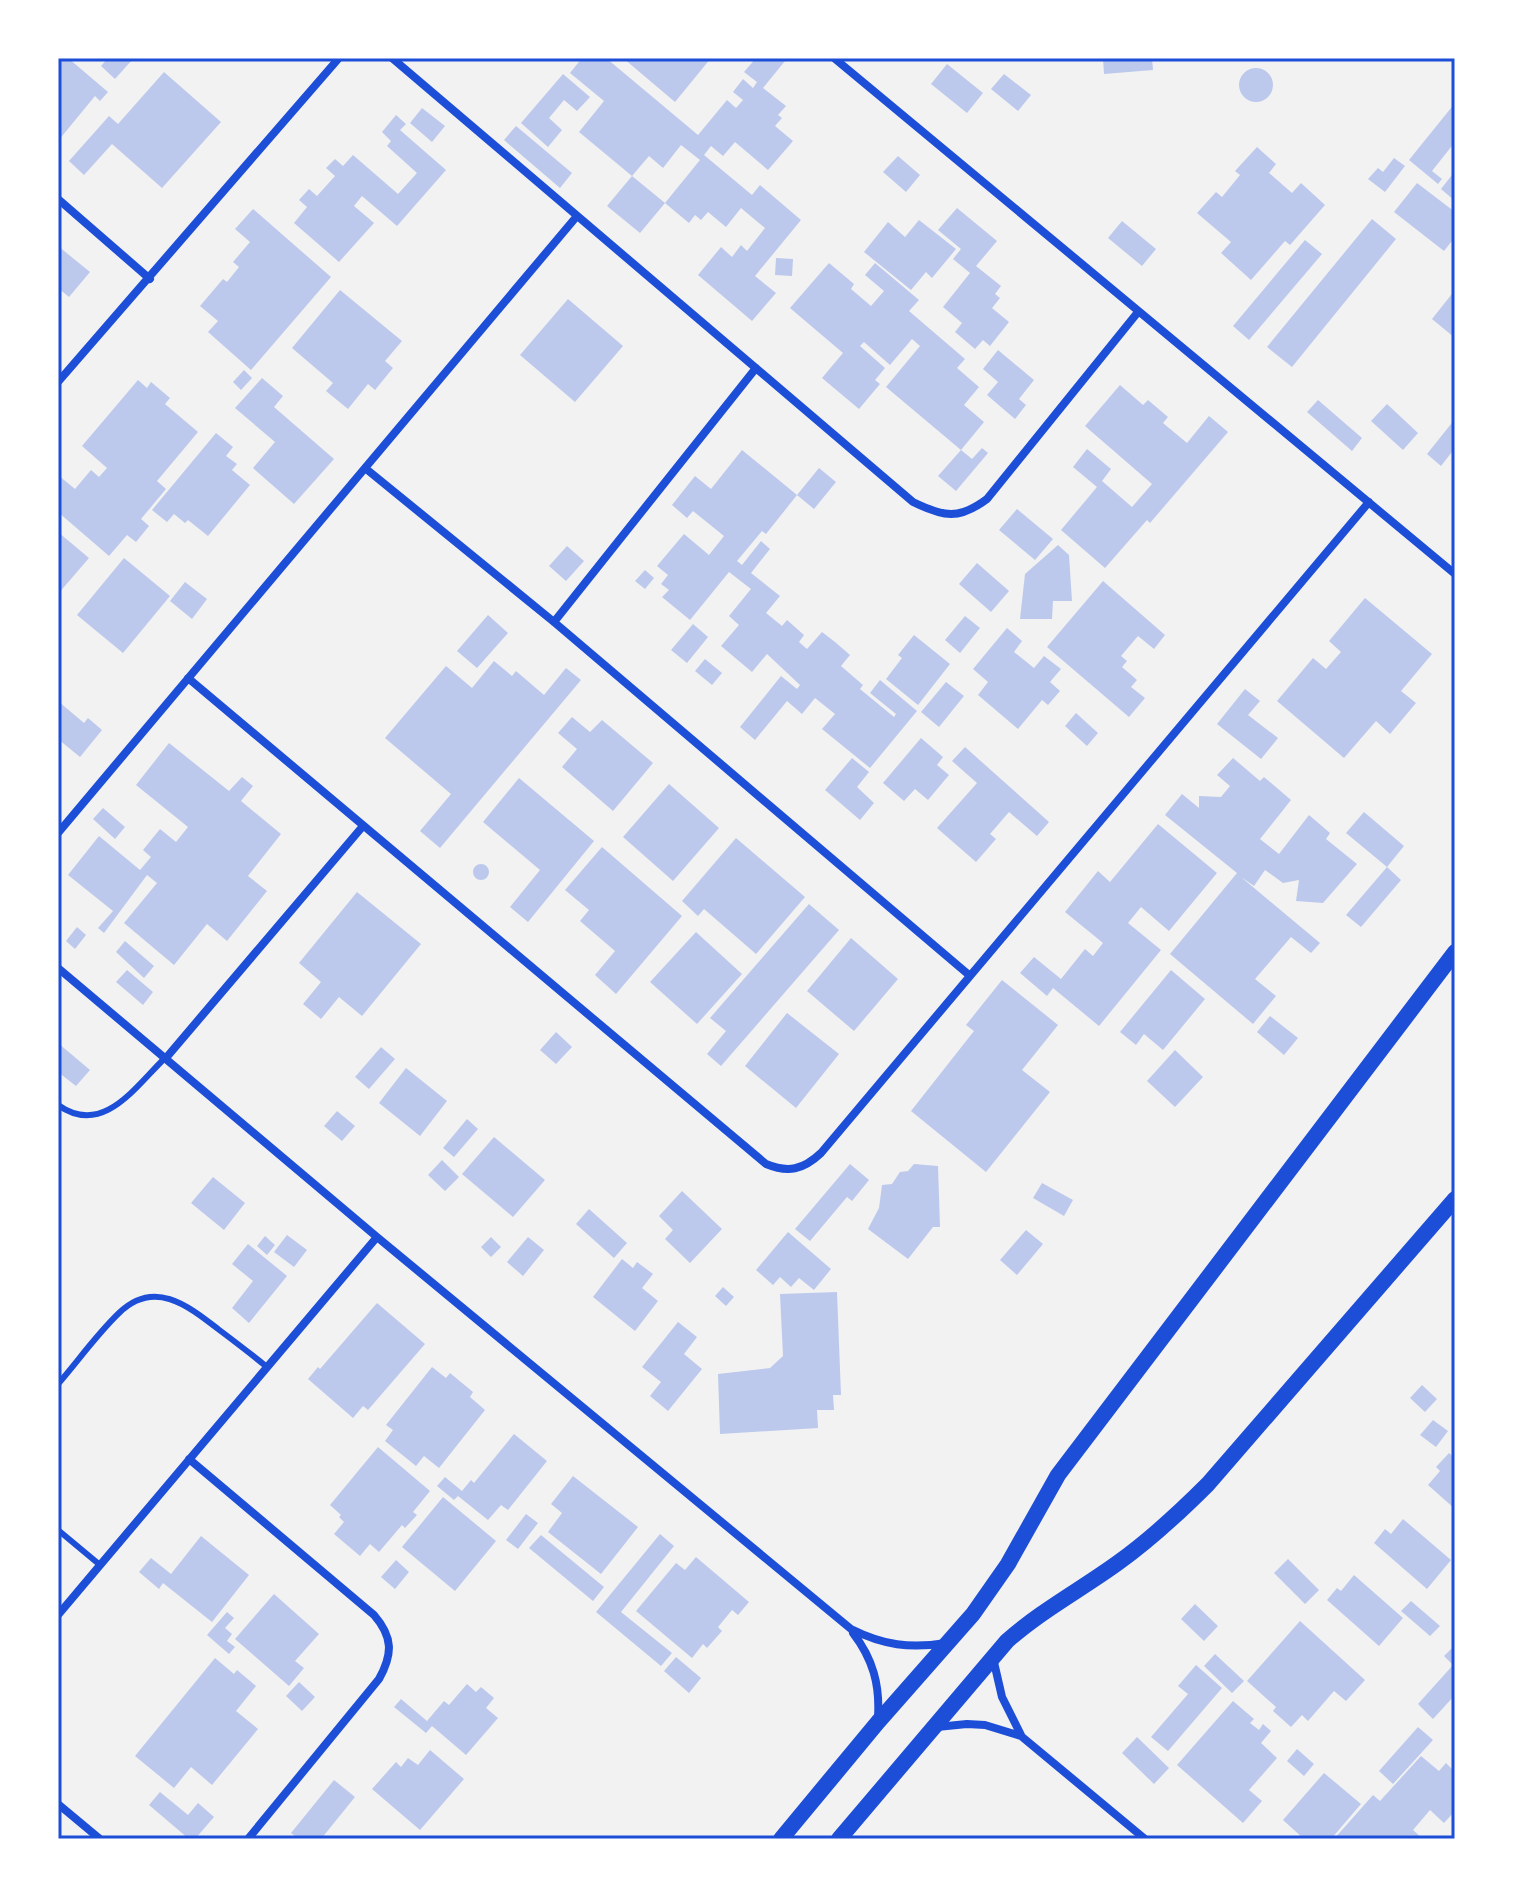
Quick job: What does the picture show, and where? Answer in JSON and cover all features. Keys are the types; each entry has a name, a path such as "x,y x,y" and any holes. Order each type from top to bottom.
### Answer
{"main road":[{"path":"781,1839 996,1582 1058,1475 1455,952"},
{"path":"839,1839 993,1655 1031,1620 1121,1560 1208,1484 1455,1199"}],"street":[{"path":"58,382 339,58"},
{"path":"392,58 913,502 932,511 951,515 971,511 987,499 1138,312"},
{"path":"834,58 1455,574"},
{"path":"58,199 150,279"},
{"path":"58,833 577,216"},
{"path":"554,622 756,368"},
{"path":"365,468 554,622 969,975"},
{"path":"188,678 766,1164 780,1170 795,1170 810,1164 821,1153 1369,502"},
{"path":"166,1058 363,826"},
{"path":"58,968 851,1629 873,1640 897,1646 922,1647 946,1643"},
{"path":"58,1615 377,1237"},
{"path":"189,1459 374,1615 386,1629 391,1647 387,1665 379,1679 248,1839"},
{"path":"851,1629 865,1649 875,1672 879,1697 878,1722"},
{"path":"993,1655 1002,1697 1021,1736"},
{"path":"930,1729 957,1724 985,1725 1021,1736 1145,1839"},
{"path":"58,1804 100,1839"}],"lane":[{"path":"58,1105 70,1114 85,1117 100,1115 114,1108 166,1058"},
{"path":"58,1384 120,1312 136,1301 154,1297 173,1299 190,1307 267,1367"},
{"path":"58,1530 100,1565"}],"building":[{"path":"58,58 68,58 108,92 100,101 95,96 58,141"},
{"path":"108,58 132,60 115,79 101,66"},
{"path":"582,58 606,58 698,135 727,100 736,108 743,100 733,92 743,79 753,88 757,82 744,72 756,58 782,58 785,61 763,88 786,106 778,115 782,118 775,126 793,141 768,170 735,142 723,156 711,146 704,155 752,195 760,185 801,220 755,276 776,293 752,321 698,275 721,247 732,257 741,245 747,251 765,228 741,208 726,227 708,212 701,220 695,215 689,223 665,203 700,160 681,145 663,168 649,156 632,176 579,132 604,101 570,73"},
{"path":"623,58 711,58 675,102"},
{"path":"1103,58 1152,58 1153,70 1104,74"},
{"path":"947,64 983,93 967,113 931,84"},
{"path":"1256,68 1268,73 1273,85 1268,97 1256,102 1244,97 1239,85 1244,73"},
{"path":"164,72 221,122 162,188 112,144 84,175 69,161 109,116 118,124"},
{"path":"563,74 590,97 577,111 564,100 549,118 562,130 548,147 521,123"},
{"path":"1004,74 1031,95 1018,111 991,89"},
{"path":"1455,103 1455,142 1432,171 1442,179 1438,184 1409,160"},
{"path":"422,108 445,126 432,142 410,123"},
{"path":"396,115 406,124 400,130 446,170 397,226 362,196 354,206 374,223 339,262 294,223 307,207 299,200 309,189 317,196 335,176 326,168 335,159 343,166 353,155 398,194 417,173 387,146 391,141 382,132"},
{"path":"516,126 572,173 560,188 504,140"},
{"path":"1257,147 1276,164 1269,173 1292,193 1301,183 1325,205 1290,245 1285,241 1251,280 1221,253 1231,242 1197,213 1216,192 1222,197 1240,175 1235,171"},
{"path":"898,156 920,175 906,192 883,172"},
{"path":"1394,158 1405,166 1385,192 1368,179 1378,168 1383,172"},
{"path":"1455,171 1455,201 1441,189"},
{"path":"632,176 665,203 640,233 607,206"},
{"path":"1417,183 1455,212 1455,237 1444,251 1394,212"},
{"path":"957,208 997,241 976,266 1001,286 995,294 1000,298 992,308 1009,322 990,346 983,340 975,349 955,332 962,323 943,307 970,273 953,259 961,249 938,230"},
{"path":"253,209 331,277 251,370 208,332 218,321 200,306 223,279 227,282 239,267 233,262 250,242 235,229"},
{"path":"1372,219 1396,239 1292,367 1267,347"},
{"path":"919,220 956,249 932,278 926,272 911,290 864,252 888,222 905,237"},
{"path":"1122,221 1156,249 1142,266 1108,238"},
{"path":"1305,240 1322,254 1249,340 1233,326"},
{"path":"58,246 90,272 69,297 58,288"},
{"path":"776,258 793,259 792,276 775,275"},
{"path":"829,263 854,284 851,289 871,306 884,291 865,275 875,263 919,300 909,311 965,359 957,368 979,387 964,405 984,422 961,450 886,387 920,346 912,339 890,365 864,342 860,346 885,368 875,380 880,384 859,409 822,378 843,353 790,308"},
{"path":"340,290 402,341 385,361 393,368 375,390 368,384 348,409 326,391 333,383 292,348"},
{"path":"1455,290 1455,338 1432,319"},
{"path":"568,299 623,346 575,402 520,355"},
{"path":"998,350 1034,380 1019,399 1026,405 1015,419 987,395 998,382 983,369"},
{"path":"244,370 252,378 241,390 233,382"},
{"path":"262,378 283,396 274,407 334,459 294,504 253,468 275,442 235,408"},
{"path":"138,380 147,388 151,382 170,398 165,404 198,432 157,481 166,489 141,519 149,526 136,542 127,535 109,556 58,512 58,475 75,489 91,470 99,477 107,468 82,446"},
{"path":"1120,385 1143,405 1148,400 1168,417 1163,423 1187,443 1209,416 1228,432 1150,523 1147,520 1105,568 1061,530 1097,487 1073,467 1087,449 1111,469 1102,481 1132,507 1152,484 1085,426"},
{"path":"1318,400 1362,438 1352,451 1307,412"},
{"path":"1387,404 1418,433 1403,450 1371,421"},
{"path":"1455,419 1455,448 1441,466 1427,454"},
{"path":"216,433 233,447 226,456 237,464 232,470 250,485 208,536 188,520 185,523 174,514 167,522 152,510"},
{"path":"982,448 988,453 956,491 938,476 961,450 972,459"},
{"path":"742,450 797,495 766,534 762,531 737,561 742,565 761,541 770,549 751,573 780,596 766,613 782,626 787,620 804,635 799,642 807,649 822,632 835,642 850,655 841,666 863,685 860,689 894,717 896,714 870,693 880,680 917,711 870,768 822,729 835,714 815,698 802,714 787,701 755,740 740,727 781,676 797,689 800,685 767,654 752,672 721,646 739,625 729,616 751,589 729,572 690,620 662,597 669,590 661,584 668,575 657,566 684,534 709,555 724,536 693,511 687,518 672,505 695,476 711,489"},
{"path":"819,468 836,482 814,509 797,495"},
{"path":"1017,509 1053,539 1035,560 999,530"},
{"path":"58,532 89,558 58,594"},
{"path":"1058,545 1069,555 1072,601 1053,601 1052,619 1020,619 1025,574"},
{"path":"567,546 584,561 566,581 549,566"},
{"path":"124,558 170,596 123,653 77,615"},
{"path":"977,563 1009,591 991,612 959,584"},
{"path":"645,570 654,578 645,589 635,581"},
{"path":"1103,581 1165,635 1154,649 1138,636 1121,656 1127,661 1122,667 1137,680 1131,687 1145,698 1129,717 1047,647"},
{"path":"185,582 207,599 192,619 170,601"},
{"path":"1365,598 1432,654 1401,691 1416,703 1390,734 1376,721 1344,758 1277,701 1313,658 1326,669 1341,652 1329,641"},
{"path":"488,615 508,633 477,668 457,651"},
{"path":"965,616 980,628 960,653 945,640"},
{"path":"693,624 708,637 687,663 671,650"},
{"path":"1007,628 1022,641 1014,652 1034,668 1044,656 1061,669 1050,682 1060,691 1048,705 1042,700 1018,729 978,695 988,682 973,669"},
{"path":"914,635 950,664 918,705 886,679 902,658 898,655"},
{"path":"705,659 722,673 712,685 695,671"},
{"path":"494,661 512,676 516,671 544,695 566,668 581,680 440,848 420,831 451,794 385,738 446,666 472,688"},
{"path":"946,682 964,696 939,727 921,712"},
{"path":"1245,689 1260,701 1248,715 1278,738 1261,759 1217,724"},
{"path":"58,701 84,723 88,718 102,730 80,757 58,739"},
{"path":"1076,713 1098,733 1087,746 1065,726"},
{"path":"572,717 590,732 602,720 653,763 613,811 562,767 577,749 558,733"},
{"path":"921,738 943,757 937,765 949,775 928,800 915,789 904,801 883,783"},
{"path":"169,743 229,791 242,777 253,786 241,801 281,834 248,876 267,891 227,941 207,924 174,965 124,923 157,883 147,875 104,933 98,928 113,911 68,875 99,836 140,870 151,857 143,850 160,829 176,842 188,827 136,785"},
{"path":"965,747 1049,822 1037,836 1009,812 990,834 996,839 976,862 937,828 977,783 952,761"},
{"path":"852,758 869,772 857,787 874,803 860,820 825,790"},
{"path":"1233,758 1260,781 1264,777 1291,800 1260,839 1279,854 1309,815 1330,833 1326,839 1357,864 1323,903 1296,901 1299,880 1283,883 1265,870 1254,886 1241,877 1320,943 1311,953 1291,937 1255,979 1276,996 1253,1024 1170,954 1237,873 1165,815 1182,794 1199,808 1199,796 1221,797 1230,786 1217,775"},
{"path":"519,778 594,841 528,922 510,907 540,870 483,822"},
{"path":"669,784 719,828 673,881 623,837"},
{"path":"103,808 125,827 115,839 93,819"},
{"path":"1364,812 1404,846 1387,867 1346,833"},
{"path":"1158,824 1217,873 1169,931 1141,907 1128,923 1161,950 1099,1026 1053,988 1047,996 1020,973 1034,957 1061,979 1085,949 1093,956 1103,943 1065,912 1098,871 1110,882"},
{"path":"736,838 805,897 756,954 704,909 698,916 682,901"},
{"path":"602,847 682,916 616,994 595,975 615,951 580,921 589,910 565,890"},
{"path":"478,864 484,864 489,872 487,878 478,880 473,875 473,869"},
{"path":"1387,867 1401,880 1361,927 1346,915"},
{"path":"357,892 421,944 362,1016 339,997 321,1019 303,1004 321,982 299,963"},
{"path":"809,904 839,930 721,1066 707,1054 726,1031 710,1018"},
{"path":"77,927 86,935 75,949 66,941"},
{"path":"696,932 742,974 697,1024 650,982"},
{"path":"851,938 898,979 854,1031 807,991"},
{"path":"125,941 154,966 144,978 116,952"},
{"path":"127,970 153,992 143,1005 116,982"},
{"path":"1171,970 1205,999 1163,1050 1144,1034 1136,1045 1120,1032"},
{"path":"1002,980 1058,1025 1022,1070 1050,1092 986,1172 911,1111 974,1031 966,1025"},
{"path":"787,1013 839,1054 796,1108 745,1066"},
{"path":"1270,1016 1298,1038 1284,1055 1257,1032"},
{"path":"556,1032 572,1047 556,1064 540,1050"},
{"path":"58,1043 90,1070 76,1086 58,1072"},
{"path":"381,1047 395,1059 369,1089 355,1077"},
{"path":"1175,1050 1203,1077 1175,1107 1147,1081"},
{"path":"406,1068 447,1101 420,1136 379,1103"},
{"path":"337,1111 355,1126 342,1141 324,1126"},
{"path":"467,1119 478,1129 454,1157 443,1148"},
{"path":"494,1137 545,1180 513,1217 462,1174"},
{"path":"442,1160 459,1177 445,1191 428,1175"},
{"path":"850,1164 869,1180 852,1201 847,1197 810,1241 795,1229"},
{"path":"914,1164 938,1166 940,1227 933,1227 908,1259 868,1229 879,1208 882,1185 892,1184 900,1172 908,1171"},
{"path":"213,1177 245,1203 224,1230 191,1203"},
{"path":"1042,1183 1073,1200 1064,1216 1033,1198"},
{"path":"682,1191 722,1229 690,1263 665,1239 673,1230 659,1216"},
{"path":"589,1209 627,1243 614,1258 576,1224"},
{"path":"1026,1230 1043,1244 1017,1275 1000,1260"},
{"path":"788,1232 831,1269 814,1290 799,1278 791,1287 780,1277 773,1285 756,1270"},
{"path":"287,1235 307,1250 294,1267 274,1252"},
{"path":"265,1236 275,1245 267,1255 257,1246"},
{"path":"491,1237 501,1247 491,1257 481,1247"},
{"path":"528,1237 544,1250 523,1276 507,1262"},
{"path":"248,1244 287,1276 249,1323 232,1308 253,1281 232,1264"},
{"path":"622,1259 633,1268 637,1262 653,1274 642,1288 658,1301 635,1331 593,1297"},
{"path":"723,1287 734,1297 726,1306 715,1296"},
{"path":"837,1292 841,1395 833,1395 834,1410 817,1410 818,1428 720,1434 718,1374 770,1368 783,1356 780,1294"},
{"path":"377,1303 425,1344 368,1410 363,1406 353,1418 308,1379"},
{"path":"678,1322 697,1337 684,1354 702,1369 668,1411 650,1396 661,1382 642,1367"},
{"path":"432,1367 446,1378 450,1373 473,1392 470,1397 485,1410 439,1468 424,1456 416,1466 385,1441 393,1430 386,1425"},
{"path":"1422,1385 1437,1399 1425,1412 1410,1398"},
{"path":"1433,1420 1448,1431 1436,1447 1420,1435"},
{"path":"514,1434 547,1461 508,1510 501,1505 488,1520 458,1496 454,1500 437,1486 445,1477 462,1491 471,1480 474,1483"},
{"path":"378,1447 430,1491 413,1512 417,1515 405,1528 402,1525 379,1552 370,1544 360,1556 334,1534 344,1522 330,1505"},
{"path":"1449,1453 1455,1458 1455,1509 1428,1485 1440,1471 1436,1467"},
{"path":"573,1476 638,1527 601,1574 548,1532 562,1513 551,1504"},
{"path":"443,1497 496,1541 455,1591 402,1547"},
{"path":"526,1514 538,1523 518,1549 506,1540"},
{"path":"1403,1519 1451,1560 1427,1589 1374,1543 1385,1529 1391,1534"},
{"path":"660,1534 674,1546 621,1612 672,1653 661,1666 596,1612"},
{"path":"541,1535 604,1587 593,1601 529,1548"},
{"path":"201,1536 249,1575 212,1622 163,1583 159,1589 139,1572 151,1558 171,1574"},
{"path":"696,1557 749,1602 738,1615 732,1610 718,1627 722,1631 707,1648 703,1644 692,1658 636,1611 676,1563 685,1570"},
{"path":"1288,1559 1319,1590 1305,1604 1274,1573"},
{"path":"396,1560 409,1572 395,1589 381,1577"},
{"path":"1354,1575 1403,1618 1379,1646 1327,1600 1337,1588 1341,1591"},
{"path":"274,1594 319,1634 295,1661 304,1668 289,1686 235,1639"},
{"path":"1411,1601 1440,1626 1430,1636 1401,1611"},
{"path":"1195,1604 1218,1626 1204,1641 1181,1619"},
{"path":"227,1612 234,1618 225,1628 232,1634 227,1641 235,1647 229,1654 207,1635"},
{"path":"1300,1621 1365,1680 1346,1701 1334,1691 1308,1721 1302,1715 1291,1727 1273,1711 1276,1707 1247,1681"},
{"path":"1455,1645 1455,1695 1433,1719 1418,1704 1453,1665 1444,1656"},
{"path":"1215,1654 1244,1681 1232,1693 1204,1666"},
{"path":"676,1657 701,1678 689,1693 664,1671"},
{"path":"215,1658 234,1674 237,1670 256,1686 236,1711 258,1729 212,1785 191,1767 174,1788 135,1756"},
{"path":"1196,1665 1222,1688 1168,1751 1151,1737 1188,1694 1178,1686"},
{"path":"299,1682 315,1697 302,1711 286,1696"},
{"path":"467,1684 476,1692 481,1687 494,1698 486,1708 498,1718 466,1755 432,1726 426,1733 394,1707 401,1699 427,1721 444,1701 449,1705"},
{"path":"1233,1701 1254,1719 1250,1723 1259,1730 1263,1724 1271,1731 1261,1743 1277,1758 1249,1790 1262,1801 1243,1823 1177,1765"},
{"path":"1418,1727 1433,1740 1393,1784 1379,1771"},
{"path":"1137,1737 1169,1768 1154,1784 1122,1753"},
{"path":"1297,1749 1314,1764 1304,1776 1287,1761"},
{"path":"430,1750 464,1779 420,1830 372,1789 396,1762 401,1767 408,1758 418,1765"},
{"path":"1421,1756 1439,1771 1446,1763 1455,1772 1455,1811 1444,1823 1430,1810 1413,1830 1423,1839 1334,1839 1373,1795 1380,1801"},
{"path":"1324,1773 1361,1804 1331,1839 1304,1839 1283,1820"},
{"path":"334,1780 355,1797 321,1839 299,1839 291,1833"},
{"path":"160,1792 188,1815 198,1803 214,1817 195,1839 189,1839 149,1805"}]}
